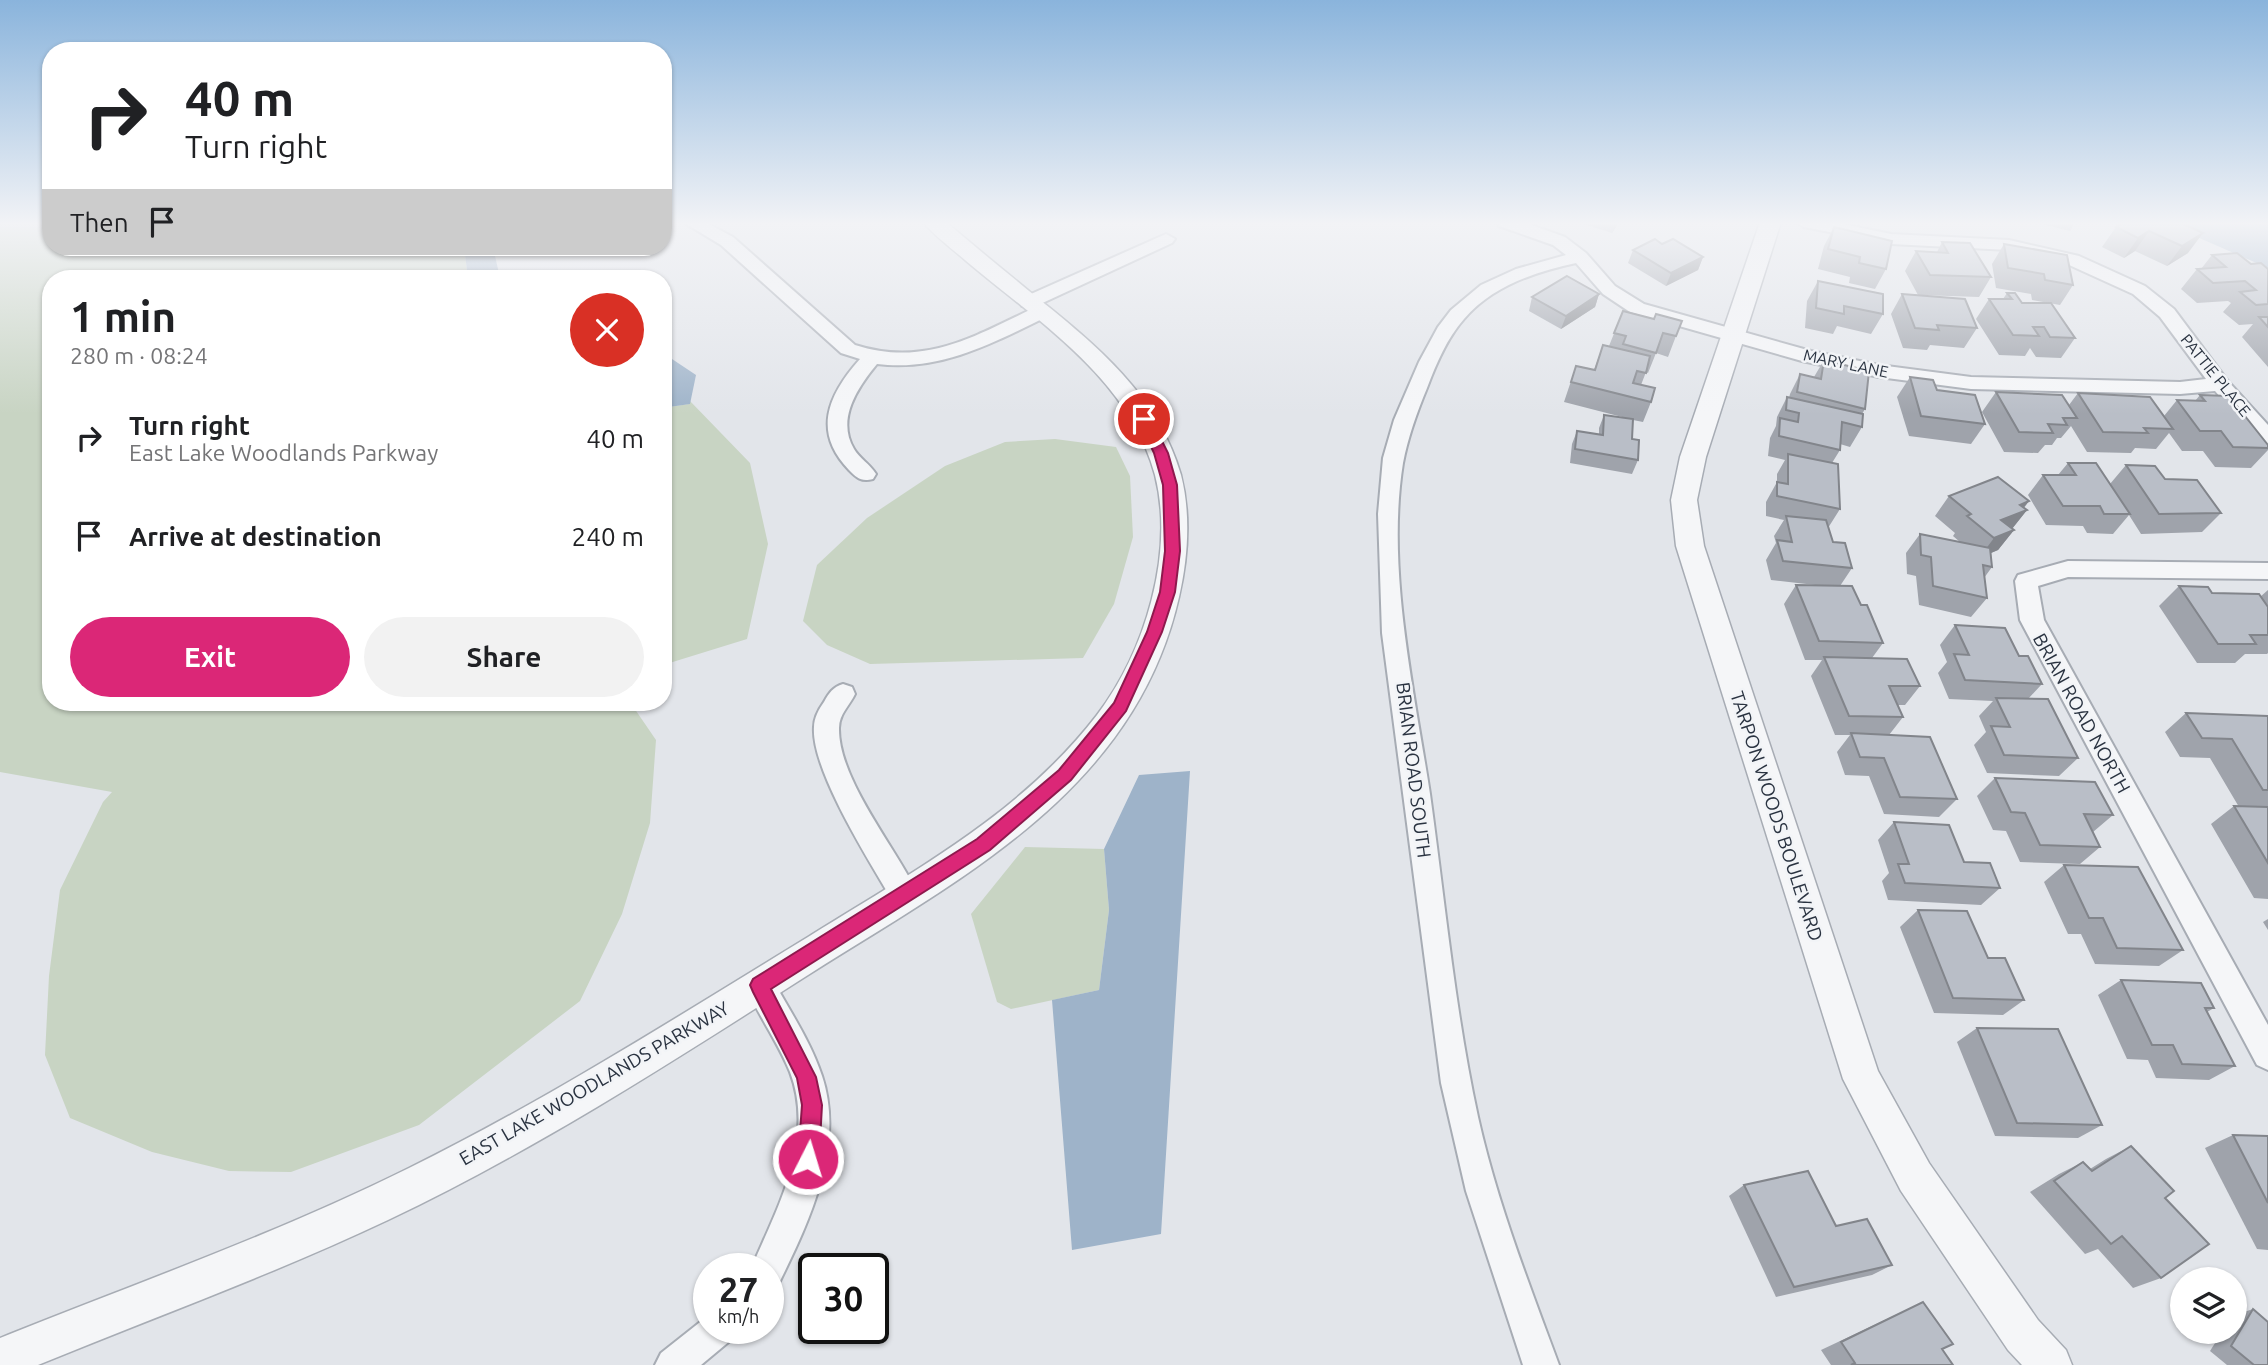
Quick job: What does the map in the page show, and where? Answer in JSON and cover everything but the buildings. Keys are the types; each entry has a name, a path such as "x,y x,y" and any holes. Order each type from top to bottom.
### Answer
{"street":[{"path":"777,286 848,349 871,359 922,361 951,354 1076,286"},
{"name":"EAST LAKE WOODLANDS PARKWAY","path":"0,1359 275,1248 420,1184 574,1100 984,845 1065,775 1120,706 1140,668 1167,592 1173,518 1170,485 1161,453 1144,419 1113,374 1009,286"},
{"name":"BRIAN ROAD SOUTH","path":"1494,286 1470,300 1445,331 1414,393 1392,470 1387,558 1456,1085 1490,1219 1541,1365"},
{"name":"MARY LANE","path":"1605,286 1637,308 1809,357 1879,371 1971,383 2180,388 2220,384"},
{"name":"TARPON WOODS BOULEVARD","path":"1748,286 1693,457 1684,500 1690,546 1862,1079 1914,1177 2023,1335 2051,1365"},
{"name":"PATTIE PLACE","path":"2130,286 2168,313 2220,384 2268,438"},
{"path":"865,474 843,449 837,416 849,385 871,359"},
{"name":"BRIAN ROAD NORTH","path":"2268,571 2068,569 2026,581 2032,620 2268,1055"},
{"path":"843,694 830,712 826,728 835,765 857,811 904,894"},
{"path":"760,985 806,1077 812,1105 806,1177 785,1238 777,1253"},
{"path":"673,1365 699,1344"}],"green space":[{"path":"0,286 42,286 42,711 636,711 656,740 650,823 622,914 580,1001 419,1125 291,1172 229,1171 152,1152 70,1118 45,1055 49,976 60,890 103,802 112,792 0,772"},
{"path":"690,401 750,463 768,544 747,639 672,662 672,407 689,404"},
{"path":"1055,439 1116,447 1130,476 1133,537 1114,604 1083,658 870,664 827,645 803,621 817,565 867,518 945,466 1005,442"},
{"path":"1025,847 1104,849 1109,910 1099,990 1011,1009 997,1002 971,914"}],"water":[{"path":"672,359 696,375 690,404 672,407"},
{"path":"1190,771 1161,1234 1072,1250 1052,1000 1099,990 1109,910 1104,849 1139,775"}],"route":[{"path":"808,1159 812,1105 806,1077 760,985 984,845 1065,775 1120,706 1140,668 1154,632 1167,592 1172,551 1170,485 1161,453 1144,419"}]}
